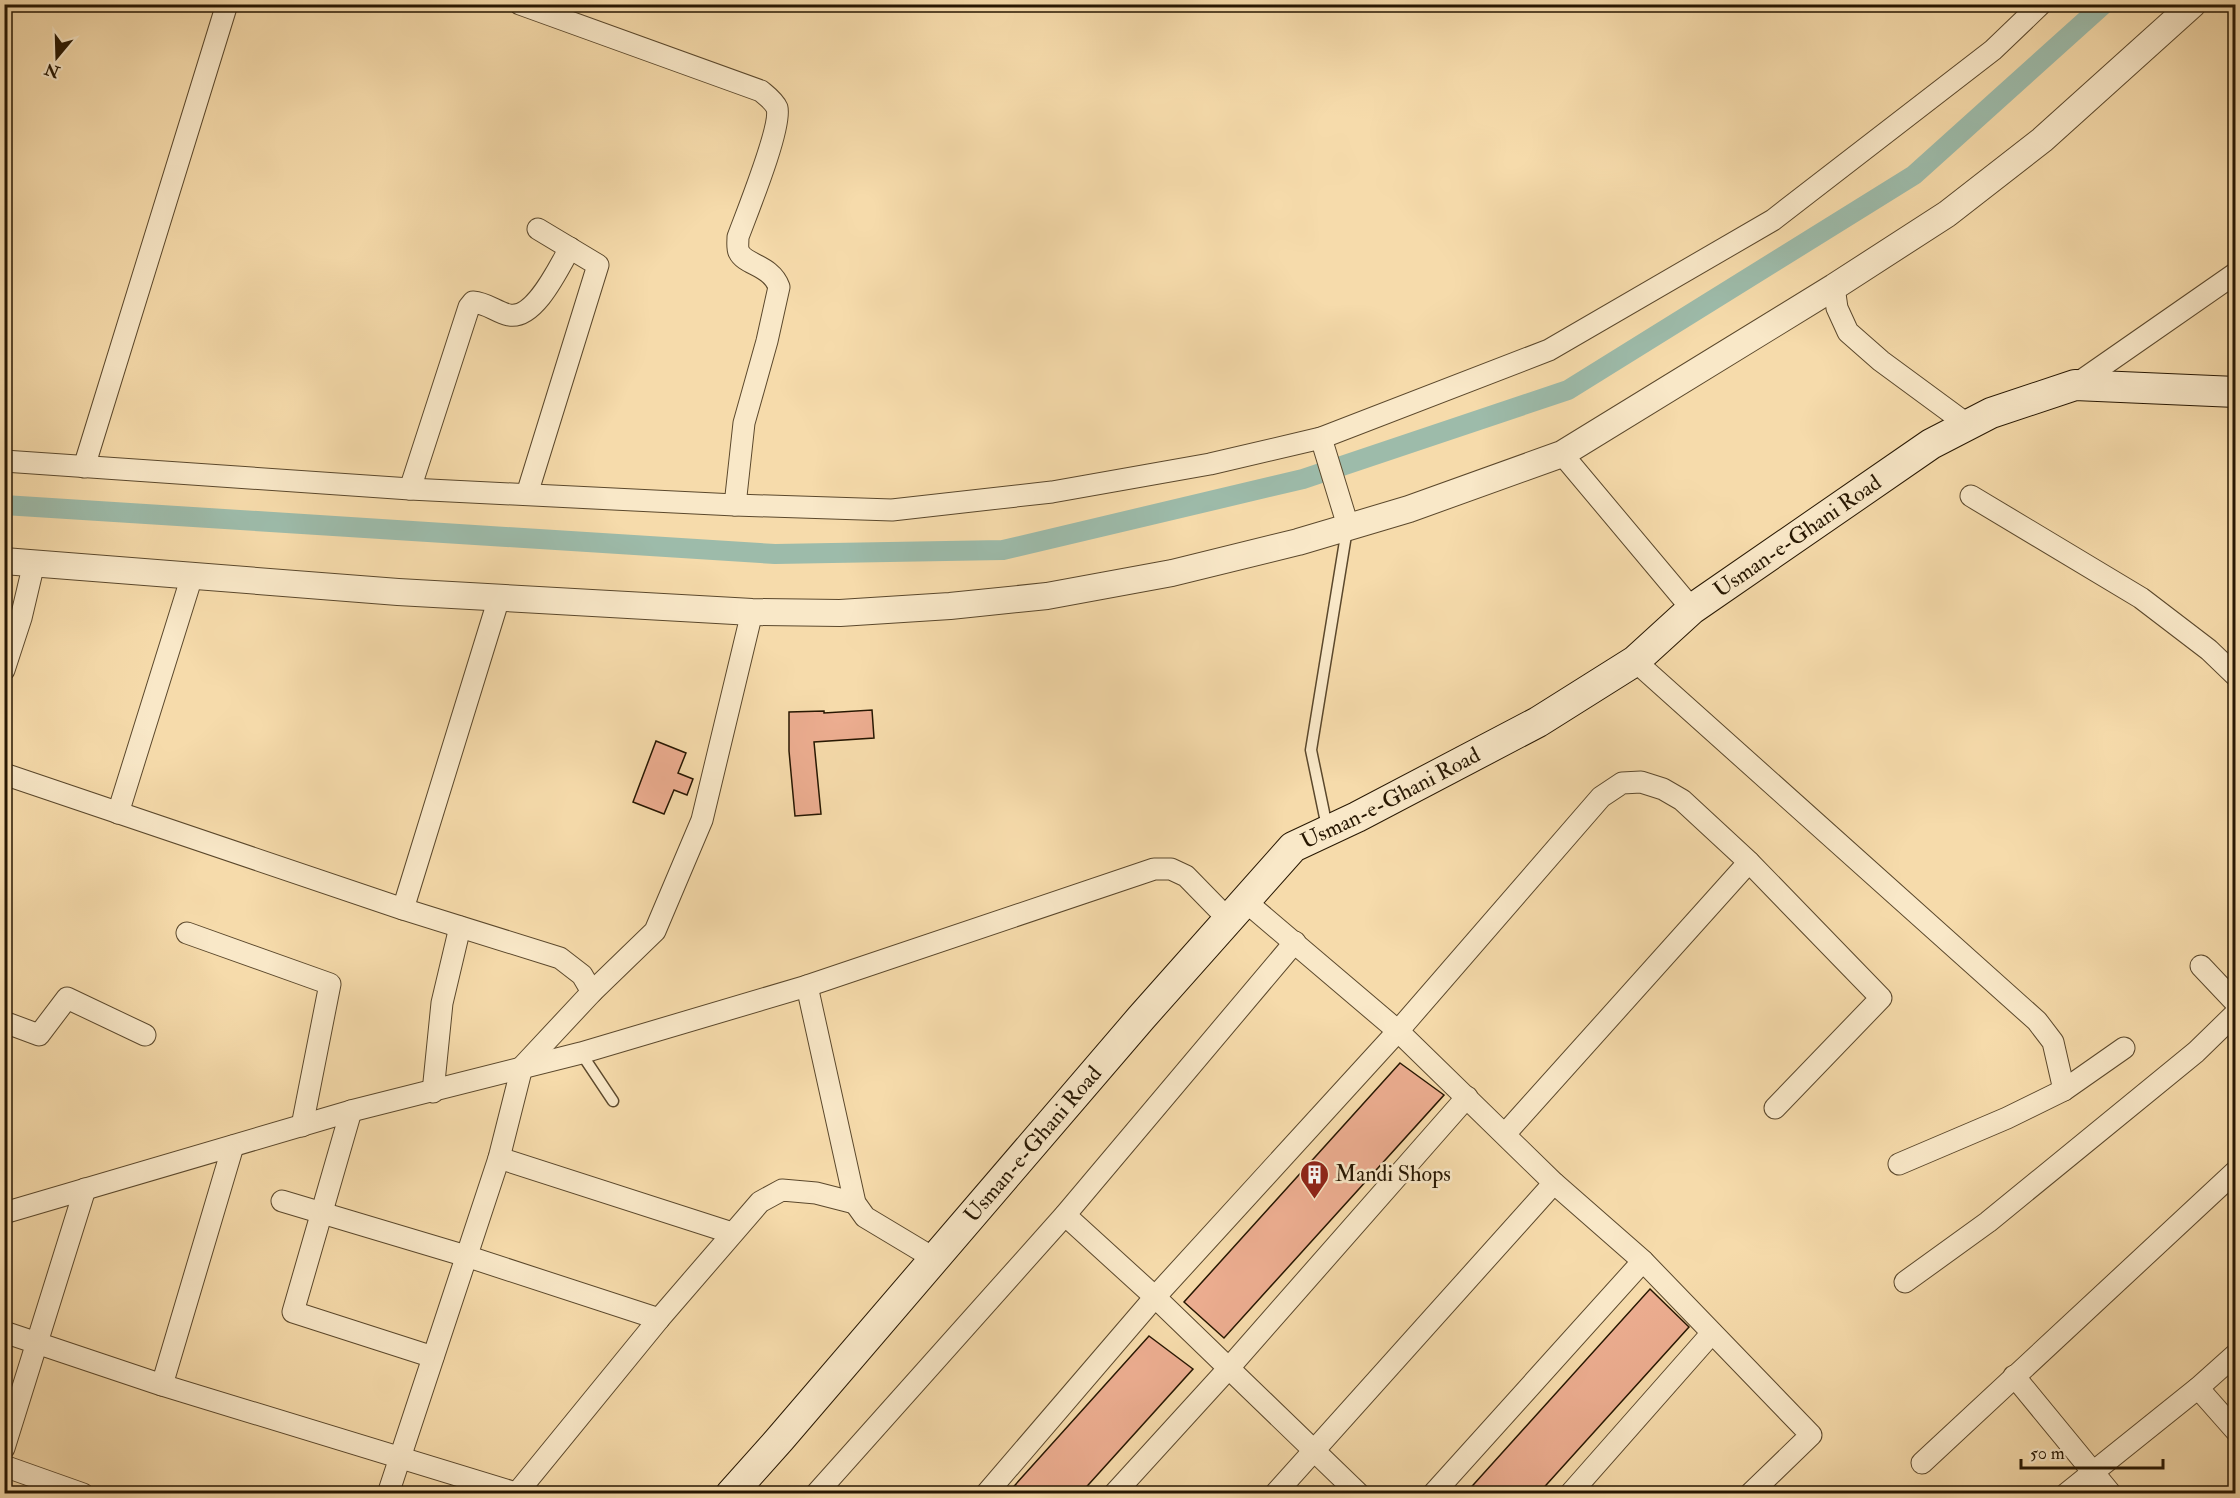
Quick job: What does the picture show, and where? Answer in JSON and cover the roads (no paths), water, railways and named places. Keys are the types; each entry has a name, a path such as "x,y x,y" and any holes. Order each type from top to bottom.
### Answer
{"main road":[{"name":"Usman-e-Ghani Road","path":"731,1494 1141,1018 1293,847 1538,722 1635,661 1692,609 1931,444 1991,413 2075,384 2235,392"}],"street":[{"path":"84,468 228,4"},
{"path":"520,4 761,91 773,101 777,108 778,116 773,137 738,237 738,251 776,278 779,286 767,341 744,423 735,505"},
{"path":"4,461 410,489 735,505 904,509 1052,492 1322,443 1549,350 1773,219 1993,50 2041,4"},
{"path":"4,561 499,598 752,612 862,612 1047,596 1172,573 1298,542 1408,509 1562,454 1834,287 1947,214 2042,140 2193,4"},
{"path":"527,494 598,265 538,229"},
{"path":"410,489 469,307 473,302 483,303 510,315 519,314 534,307 570,248"},
{"path":"2075,384 2235,273"},
{"path":"1834,287 1837,308 1848,332 1881,361 1968,425"},
{"path":"1322,443 1348,526"},
{"path":"1562,454 1692,609"},
{"path":"1971,496 2141,598 2209,651 2235,676"},
{"path":"4,670 21,618 34,563"},
{"path":"118,813 192,576"},
{"path":"403,909 499,598"},
{"path":"388,1494 499,1158 522,1067 592,992 655,931 702,820 752,612"},
{"path":"1635,661 2037,1021 2053,1042 2064,1090"},
{"path":"4,774 403,909 560,958 582,975 592,992"},
{"path":"986,1494 1155,1297 1398,1030 1601,797 1622,783 1641,782 1663,789 1682,800 1749,862 1881,998 1775,1108"},
{"path":"1504,1134 1749,862"},
{"path":"4,1214 351,1111 580,1053 807,986 1154,869 1171,869 1186,876 1236,910 1295,942 1398,1030 1554,1183 1643,1261 1811,1435 1750,1494"},
{"path":"433,1092 442,1003 460,927"},
{"path":"187,933 330,984 302,1126"},
{"path":"816,1494 1065,1215 1295,942"},
{"path":"2200,966 2235,1003"},
{"path":"807,986 855,1203 865,1217 935,1259"},
{"path":"4,1022 39,1035 67,998 145,1035"},
{"path":"1905,1282 1988,1222 2196,1052 2235,1013"},
{"path":"1899,1164 2007,1118 2064,1090 2124,1048"},
{"path":"1114,1494 1228,1369 1467,1097"},
{"path":"351,1111 293,1312 433,1357"},
{"path":"162,1385 233,1146"},
{"path":"499,1158 732,1233"},
{"path":"1922,1462 2235,1171"},
{"path":"1275,1494 1554,1183"},
{"path":"4,1448 85,1190"},
{"path":"4,1332 162,1385 518,1493 659,1318 760,1202 782,1190 816,1193 855,1203"},
{"path":"282,1201 466,1256 659,1318"},
{"path":"1065,1215 1155,1297 1359,1494"},
{"path":"1433,1494 1643,1261"},
{"path":"1570,1494 1712,1333"},
{"path":"2066,1494 2198,1388 2235,1354"},
{"path":"2014,1376 2111,1494"},
{"path":"2198,1388 2235,1431"},
{"path":"4,1466 83,1494"}],"lane":[{"path":"1328,830 1311,750 1348,526"},
{"path":"580,1053 613,1101"}],"waterway":[{"path":"4,505 775,554 1003,550 1303,479 1568,390 1914,175 2104,4"}],"place":[{"name":"Mandi Shops","path":"1314,1200"}]}
